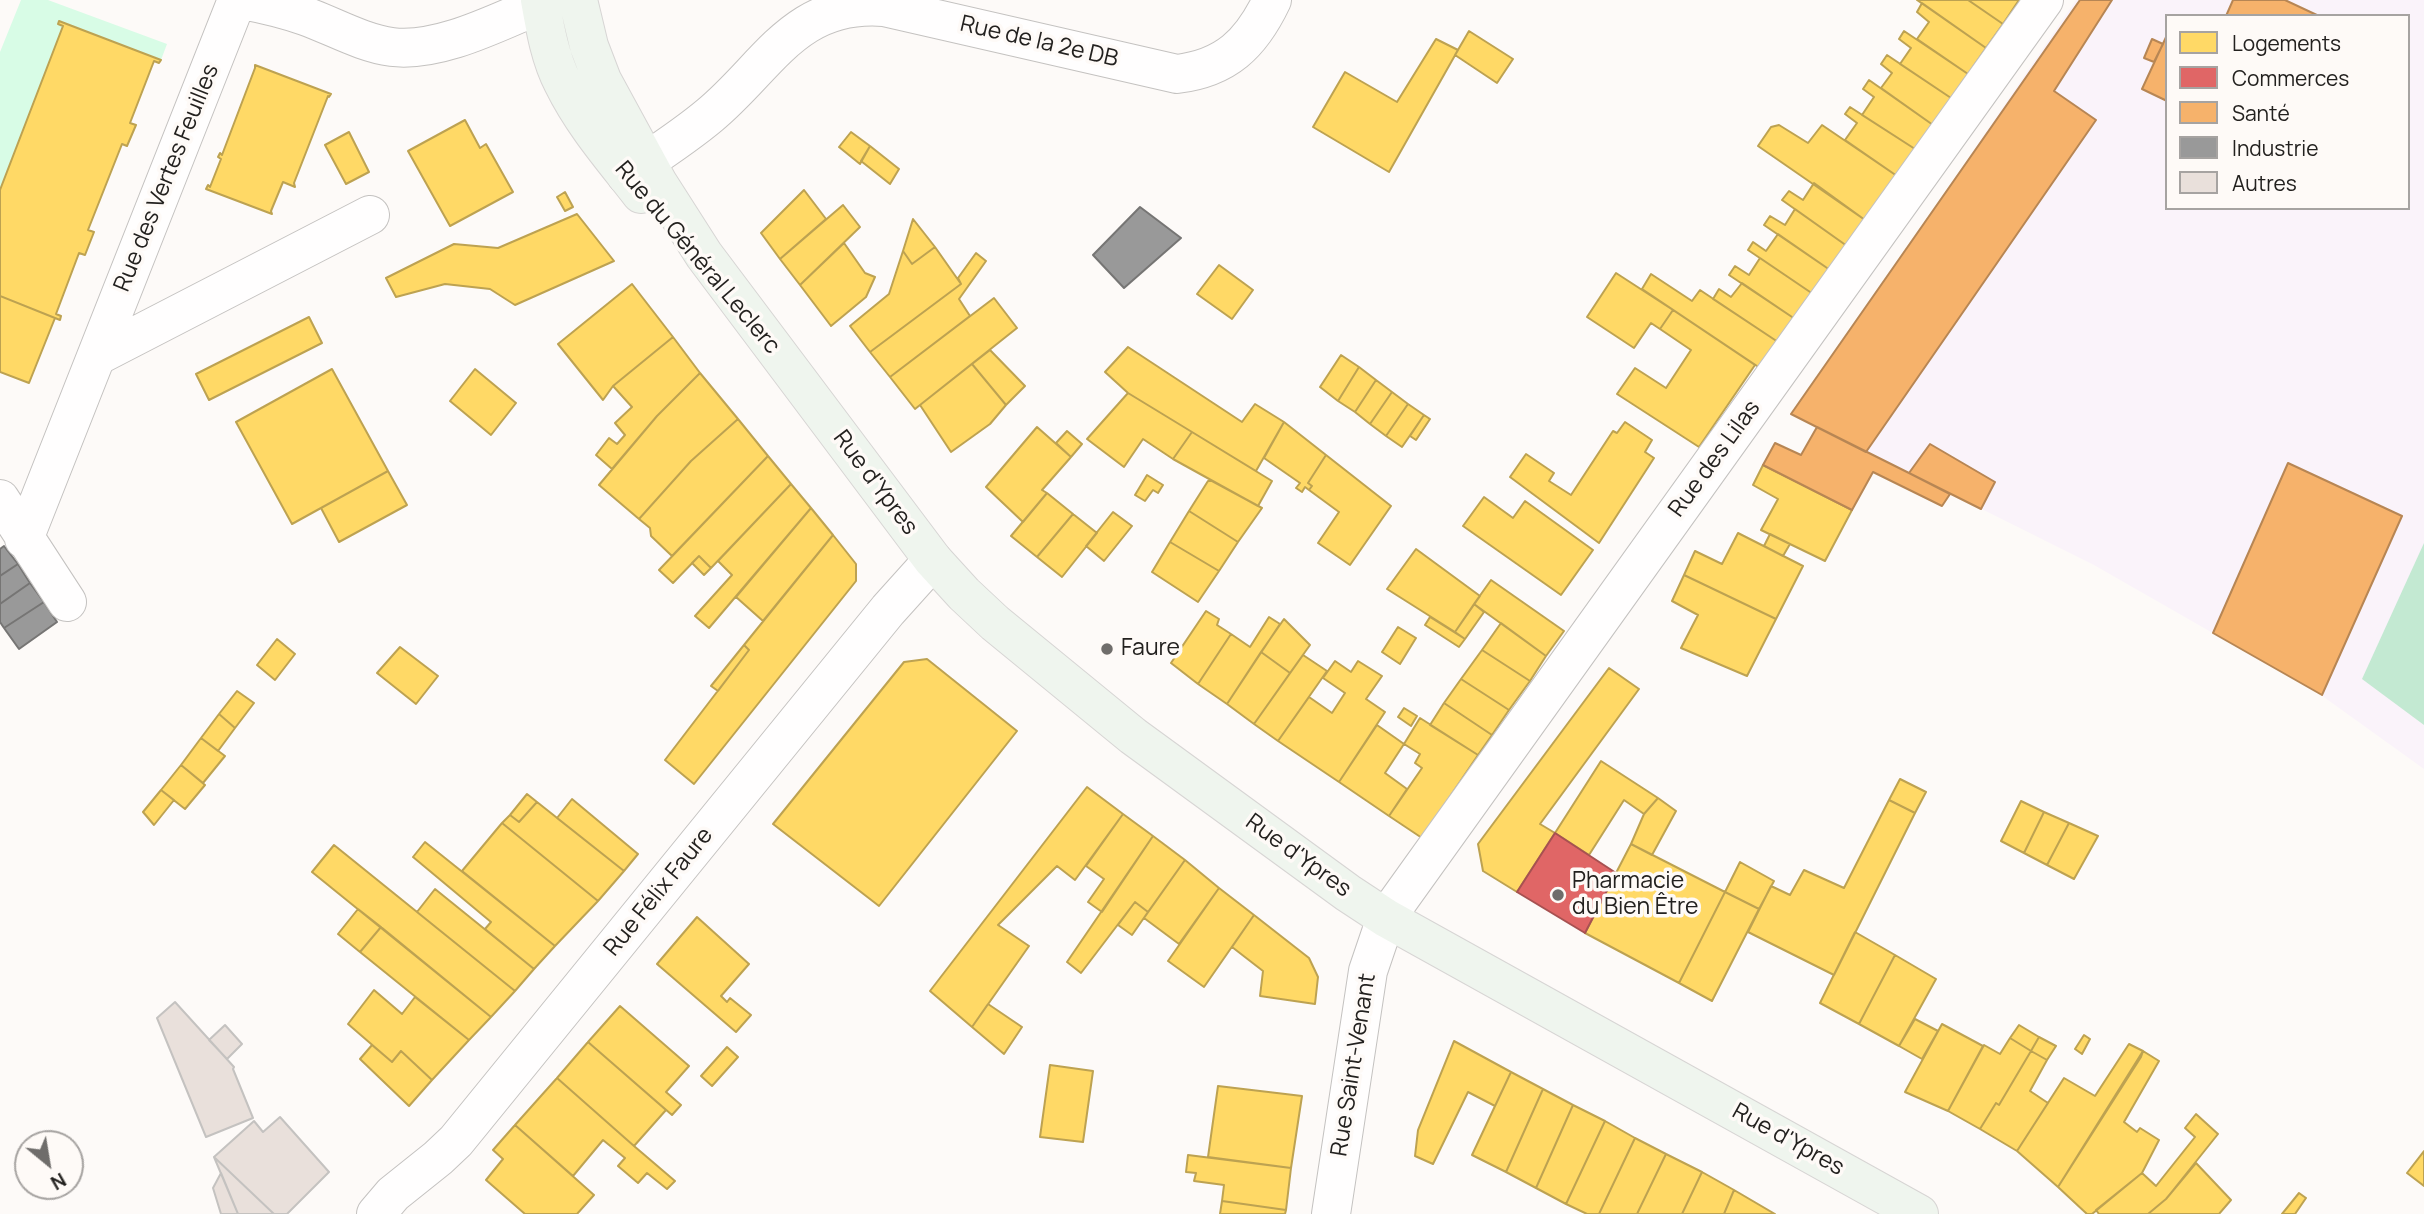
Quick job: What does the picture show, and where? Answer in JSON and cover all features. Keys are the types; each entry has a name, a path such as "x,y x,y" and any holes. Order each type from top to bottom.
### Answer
{"main road":[{"name":"Rue du Général Leclerc","path":"578,0 589,46 636,168"},
{"name":"Rue du Général Leclerc","path":"544,1 546,32 562,81 584,119 636,168 785,363"},
{"name":"Rue d'Ypres","path":"785,363 933,560 964,594 995,623 1133,736 1386,918 1919,1214"}],"street":[{"name":"Rue des Vertes Feuilles","path":"24,539 240,0 305,16 390,47 413,47 440,42 475,31 544,1"},
{"name":"Rue de la 2e DB","path":"636,168 711,115 789,34 823,11 844,5 884,7 1177,74 1199,71 1233,53 1250,38 1272,0"},
{"name":"Rue des Lilas","path":"1386,918 2044,0"},
{"path":"97,356 370,215"},
{"path":"0,499 67,602"},
{"name":"Rue Félix Faure","path":"376,1214 393,1194 456,1141 888,610 933,560"},
{"name":"Rue Saint-Venant","path":"1331,1214 1368,971 1386,918"}],"shaded area":[{"path":"2076,0 2424,0 2424,769 2321,695 2094,565 1793,415"}],"green space":[{"path":"21,0 48,0 167,44 161,60 59,21 58,24 63,26 0,190 0,52"},
{"path":"2424,543 2424,725 2362,679"}],"building: Logements":[{"path":"1917,0 1968,0 2003,24 1986,48"},
{"path":"1968,0 2019,0 2003,24"},
{"path":"1922,3 1986,48 1968,74 1917,39 1929,22 1917,12"},
{"path":"59,21 161,60 159,63 154,61 130,123 136,125 127,146 122,144 88,230 94,232 85,255 79,253 56,314 61,316 60,320 0,296 0,190 63,26 58,24"},
{"path":"1469,31 1513,59 1497,83 1455,55"},
{"path":"1904,31 1968,74 1951,98 1900,64 1911,48 1899,39"},
{"path":"1436,39 1458,50 1389,172 1313,127 1345,72 1397,102"},
{"path":"1887,55 1951,98 1933,125 1881,88 1892,73 1881,64"},
{"path":"255,65 331,94 294,183 295,187 283,182 272,214 206,189 208,185 210,187 221,159 218,157 220,153 222,155"},
{"path":"1869,80 1933,125 1915,149 1862,115 1874,97 1863,89"},
{"path":"1850,107 1915,149 1897,176 1845,140 1857,123 1845,114"},
{"path":"465,120 480,148 486,144 513,192 450,226 408,151"},
{"path":"1779,125 1808,143 1822,125 1897,176 1865,220 1758,146 1771,127"},
{"path":"349,132 369,172 346,184 325,145"},
{"path":"851,132 870,146 860,164 839,147"},
{"path":"870,146 899,169 890,184 861,161"},
{"path":"1814,183 1865,220 1847,246 1782,200 1789,191 1803,200"},
{"path":"804,190 826,219 780,259 761,233"},
{"path":"565,192 573,207 565,211 557,197"},
{"path":"843,205 860,227 800,285 780,259"},
{"path":"1795,209 1847,246 1830,270 1764,225 1770,216 1785,225"},
{"path":"577,214 614,261 515,305 490,289 445,284 396,297 386,278 454,244 498,248"},
{"path":"913,219 935,247 912,264 903,251"},
{"path":"1778,234 1830,270 1813,294 1748,250 1753,242 1766,251"},
{"path":"844,243 865,273 875,277 866,297 831,326 800,285"},
{"path":"935,247 961,284 870,352 850,326 889,294 903,251 912,264"},
{"path":"976,253 986,261 959,299 970,316 890,377 870,352 961,284 958,278"},
{"path":"1760,258 1813,294 1795,319 1729,275 1735,266 1749,275"},
{"path":"1219,265 1253,290 1232,319 1197,294"},
{"path":"1616,273 1673,310 1660,329 1651,323 1634,348 1587,317"},
{"path":"1651,274 1692,301 1700,290 1778,342 1760,368 1642,289"},
{"path":"1742,283 1795,319 1778,342 1713,299 1719,289 1731,297"},
{"path":"632,284 673,337 613,386 603,400 558,344"},
{"path":"0,296 55,318 29,383 0,372"},
{"path":"994,298 1017,328 915,409 890,377"},
{"path":"1673,310 1755,365 1699,447 1617,394 1635,368 1666,388 1691,350 1660,329"},
{"path":"309,317 322,343 209,400 196,374"},
{"path":"673,337 700,373 657,416 612,469 596,455 609,438 617,444 625,435 615,423 632,407 613,386"},
{"path":"1128,347 1242,422 1255,404 1284,422 1256,471 1128,393 1105,372"},
{"path":"990,350 1025,386 1006,405 972,364"},
{"path":"1341,355 1359,367 1338,401 1320,387"},
{"path":"972,364 1006,405 990,424 951,452 920,405"},
{"path":"1359,367 1376,380 1355,412 1338,401"},
{"path":"332,369 388,471 292,524 236,422"},
{"path":"475,369 516,403 491,435 450,401"},
{"path":"700,373 738,419 691,461 639,519 599,485 657,416"},
{"path":"1376,380 1392,392 1370,424 1355,412"},
{"path":"1392,392 1408,404 1386,436 1370,424"},
{"path":"1128,393 1192,432 1173,459 1143,439 1124,467 1087,439"},
{"path":"1408,404 1424,415 1402,447 1386,436"},
{"path":"1424,415 1430,419 1416,440 1410,436"},
{"path":"738,419 768,456 672,556 651,536 650,528 639,519 691,461"},
{"path":"1284,422 1326,455 1308,483 1312,486 1309,490 1305,487 1302,492 1296,488 1300,483 1264,458"},
{"path":"1625,422 1652,440 1645,452 1654,458 1599,543 1510,477 1526,454 1554,473 1549,481 1571,495 1613,431 1617,433"},
{"path":"1037,427 1071,457 1042,490 1047,493 1023,522 986,487"},
{"path":"1067,431 1082,444 1071,457 1056,443"},
{"path":"1192,432 1272,481 1258,506 1173,459"},
{"path":"1326,455 1391,506 1350,565 1318,543 1339,512 1309,490 1312,486 1308,483"},
{"path":"768,456 791,484 711,568 699,556 673,583 659,570"},
{"path":"1763,465 1852,510 1825,561 1761,530 1778,499 1753,485"},
{"path":"388,471 407,505 339,542 321,508"},
{"path":"1147,475 1163,485 1158,493 1153,490 1145,501 1135,495"},
{"path":"1208,481 1262,508 1238,542 1189,511"},
{"path":"791,484 811,508 709,628 695,616 732,575 718,561"},
{"path":"1047,493 1073,514 1037,557 1011,536"},
{"path":"1484,497 1513,518 1525,501 1593,550 1561,595 1463,526"},
{"path":"811,508 833,535 763,621 736,597"},
{"path":"1189,511 1238,542 1219,571 1170,542"},
{"path":"1113,512 1132,526 1104,561 1086,546"},
{"path":"1073,514 1097,533 1062,577 1037,557"},
{"path":"1738,533 1803,566 1776,619 1684,575 1695,551 1722,564"},
{"path":"1770,534 1790,544 1783,556 1764,546"},
{"path":"833,535 856,564 856,581 694,784 665,760 749,650 744,645"},
{"path":"1170,542 1219,571 1198,602 1152,572"},
{"path":"1416,549 1480,596 1455,632 1387,589"},
{"path":"699,556 711,568 704,575 692,563"},
{"path":"1684,575 1776,619 1747,676 1681,648 1698,615 1672,601"},
{"path":"1491,580 1564,631 1546,656 1474,604"},
{"path":"1474,604 1484,612 1465,639 1455,632"},
{"path":"1206,611 1219,619 1217,625 1231,634 1198,684 1171,663"},
{"path":"1269,617 1280,624 1227,704 1198,684 1231,634 1250,647"},
{"path":"1430,617 1465,639 1459,647 1425,625"},
{"path":"1284,619 1310,645 1290,673 1261,652"},
{"path":"1501,623 1546,656 1530,681 1482,650"},
{"path":"1398,627 1416,638 1400,664 1382,652"},
{"path":"277,639 295,654 275,680 257,665"},
{"path":"744,645 749,650 718,691 711,686"},
{"path":"400,647 438,676 416,704 377,673"},
{"path":"1482,650 1530,681 1509,710 1461,679"},
{"path":"1261,652 1290,673 1254,724 1227,704"},
{"path":"1303,655 1327,671 1278,741 1254,724"},
{"path":"927,659 1017,731 879,906 773,824 904,662"},
{"path":"1335,661 1351,672 1358,661 1382,676 1366,699 1385,712 1339,782 1278,741 1309,697 1332,713 1345,693 1323,678"},
{"path":"1609,668 1639,689 1540,824 1555,833 1517,892 1483,871 1478,844"},
{"path":"1461,679 1509,710 1492,735 1444,703"},
{"path":"237,691 254,703 235,728 219,714"},
{"path":"1444,703 1492,735 1478,755 1430,725"},
{"path":"1404,708 1417,716 1411,726 1398,717"},
{"path":"219,714 235,728 218,751 201,738"},
{"path":"1420,718 1478,755 1422,838 1389,816 1422,768 1415,763 1420,754 1404,744"},
{"path":"1377,725 1404,744 1385,773 1407,789 1389,816 1339,782"},
{"path":"201,738 225,756 203,783 181,765"},
{"path":"1601,761 1658,798 1644,814 1624,800 1589,855 1555,833"},
{"path":"181,765 205,785 185,809 161,790"},
{"path":"1900,779 1926,792 1915,813 1889,800"},
{"path":"1087,787 1123,814 1075,880 1057,866 998,925 1029,946 972,1027 930,991"},
{"path":"161,790 174,800 154,825 143,812"},
{"path":"527,794 537,802 519,822 510,815"},
{"path":"1658,798 1676,811 1652,855 1631,844 1644,814"},
{"path":"572,799 638,854 624,871 557,818"},
{"path":"1889,800 1915,813 1834,975 1748,932 1771,886 1790,895 1804,870 1844,888"},
{"path":"2021,801 2044,812 2024,853 2001,841"},
{"path":"537,802 624,871 598,901 502,823 510,815 519,822"},
{"path":"2044,812 2069,823 2047,865 2024,853"},
{"path":"1123,814 1153,836 1102,912 1088,902 1104,879 1086,866"},
{"path":"502,823 598,901 555,946 462,871"},
{"path":"2069,823 2098,836 2074,879 2047,865"},
{"path":"1153,836 1185,860 1148,912 1135,902 1081,973 1067,962"},
{"path":"425,842 555,946 534,969 485,929 491,922 413,857"},
{"path":"1631,844 1725,892 1679,983 1585,933"},
{"path":"334,845 515,991 491,1017 312,872"},
{"path":"1185,860 1219,888 1179,944 1144,918"},
{"path":"1740,862 1774,881 1759,909 1725,892"},
{"path":"1219,888 1254,915 1204,987 1168,961"},
{"path":"435,889 534,969 515,991 417,912"},
{"path":"1725,892 1759,909 1712,1001 1679,983"},
{"path":"1135,902 1148,912 1132,935 1118,925"},
{"path":"358,909 381,927 360,952 338,934"},
{"path":"1254,915 1309,958 1318,977 1315,1004 1260,996 1263,971 1232,947"},
{"path":"697,917 749,964 721,996 727,1002 730,998 751,1015 736,1032 657,964"},
{"path":"381,927 491,1017 469,1040 360,952"},
{"path":"1855,932 1895,955 1859,1024 1820,1003"},
{"path":"1895,955 1936,979 1899,1046 1859,1024"},
{"path":"374,990 402,1014 415,997 469,1040 432,1080 401,1051 392,1062 348,1024"},
{"path":"988,1004 1022,1027 1004,1054 972,1027"},
{"path":"620,1006 689,1066 666,1092 681,1105 672,1115 588,1042"},
{"path":"1915,1019 1938,1031 1922,1059 1899,1046"},
{"path":"1942,1024 1983,1046 1948,1111 1905,1092"},
{"path":"2019,1025 2039,1037 2031,1051 2010,1038"},
{"path":"2084,1035 2090,1039 2082,1054 2075,1049"},
{"path":"2039,1037 2056,1046 2047,1060 2031,1051"},
{"path":"2010,1038 2031,1051 1999,1105 1996,1103 1980,1129 1948,1111 1984,1045 2000,1054"},
{"path":"1454,1041 1511,1072 1495,1106 1468,1092 1433,1164 1415,1156 1418,1130"},
{"path":"588,1042 666,1110 634,1146 557,1078"},
{"path":"2129,1044 2143,1051 2141,1057 2058,1187 2017,1151 2064,1078 2095,1096"},
{"path":"372,1045 392,1062 401,1051 432,1080 409,1106 360,1059"},
{"path":"727,1047 738,1057 712,1086 701,1076"},
{"path":"2031,1051 2047,1060 2030,1091 2048,1103 2017,1151 1980,1129 1996,1103 1999,1105"},
{"path":"2143,1051 2159,1061 2124,1122 2137,1132 2140,1128 2159,1140 2142,1173 2092,1214 2087,1214 2058,1187"},
{"path":"1050,1065 1093,1071 1083,1142 1040,1137"},
{"path":"1511,1072 1543,1089 1506,1172 1472,1155"},
{"path":"557,1078 675,1181 667,1189 647,1173 638,1183 618,1166 625,1158 603,1140 573,1176 515,1125"},
{"path":"1218,1086 1302,1096 1291,1168 1208,1157"},
{"path":"1543,1089 1573,1105 1536,1188 1506,1172"},
{"path":"1573,1105 1605,1121 1566,1204 1536,1188"},
{"path":"2196,1114 2218,1134 2166,1199 2148,1214 2099,1214 2096,1210 2142,1173 2156,1186 2195,1137 2185,1128"},
{"path":"1605,1121 1635,1138 1599,1214 1587,1214 1566,1204"},
{"path":"515,1125 594,1195 577,1214 525,1214 486,1180 503,1159 493,1150"},
{"path":"1635,1138 1666,1154 1637,1214 1599,1214"},
{"path":"2424,1151 2424,1186 2407,1173"},
{"path":"1666,1154 1702,1172 1682,1214 1637,1214"},
{"path":"1188,1155 1291,1168 1286,1210 1222,1201 1224,1185 1194,1181 1196,1173 1186,1172"},
{"path":"2196,1163 2231,1200 2219,1214 2148,1214 2166,1199"},
{"path":"1702,1172 1734,1190 1724,1214 1682,1214"},
{"path":"1734,1190 1775,1214 1724,1214"},
{"path":"2299,1193 2306,1198 2295,1214 2282,1214"},
{"path":"1222,1201 1286,1210 1285,1214 1220,1214"}],"building: Commerces":[{"path":"1555,833 1616,873 1585,933 1517,892"}],"building: Santé":[{"path":"2080,0 2112,0 2054,91 2096,120 1866,452 1791,414"},
{"path":"2233,0 2285,0 2315,14 2227,14"},
{"path":"2152,39 2163,44 2154,62 2144,58"},
{"path":"2165,39 2165,100 2142,89"},
{"path":"1817,427 1950,494 1942,506 1873,472 1852,510 1763,465 1775,443 1801,455"},
{"path":"1930,444 1995,482 1981,509 1909,473"},
{"path":"2288,463 2402,516 2322,695 2213,633"}],"building: Industrie":[{"path":"1140,207 1181,238 1124,288 1093,255"},
{"path":"4,546 18,564 0,576 0,549"},
{"path":"18,564 30,583 0,604 0,576"},
{"path":"30,583 44,602 4,628 0,622 0,604"},
{"path":"44,602 57,622 19,649 4,628"}],"building: Autres":[{"path":"175,1002 234,1067 253,1118 206,1137 157,1018"},
{"path":"225,1025 242,1044 227,1059 209,1040"},
{"path":"280,1117 329,1172 287,1214 274,1214 214,1157 254,1121 263,1132"},
{"path":"214,1157 274,1214 238,1214"},
{"path":"221,1173 238,1214 221,1214 213,1188"}],"place":[{"name":"Faure","path":"1107,649"},
{"name":"Pharmacie du Bien Être","path":"1558,895"}]}
